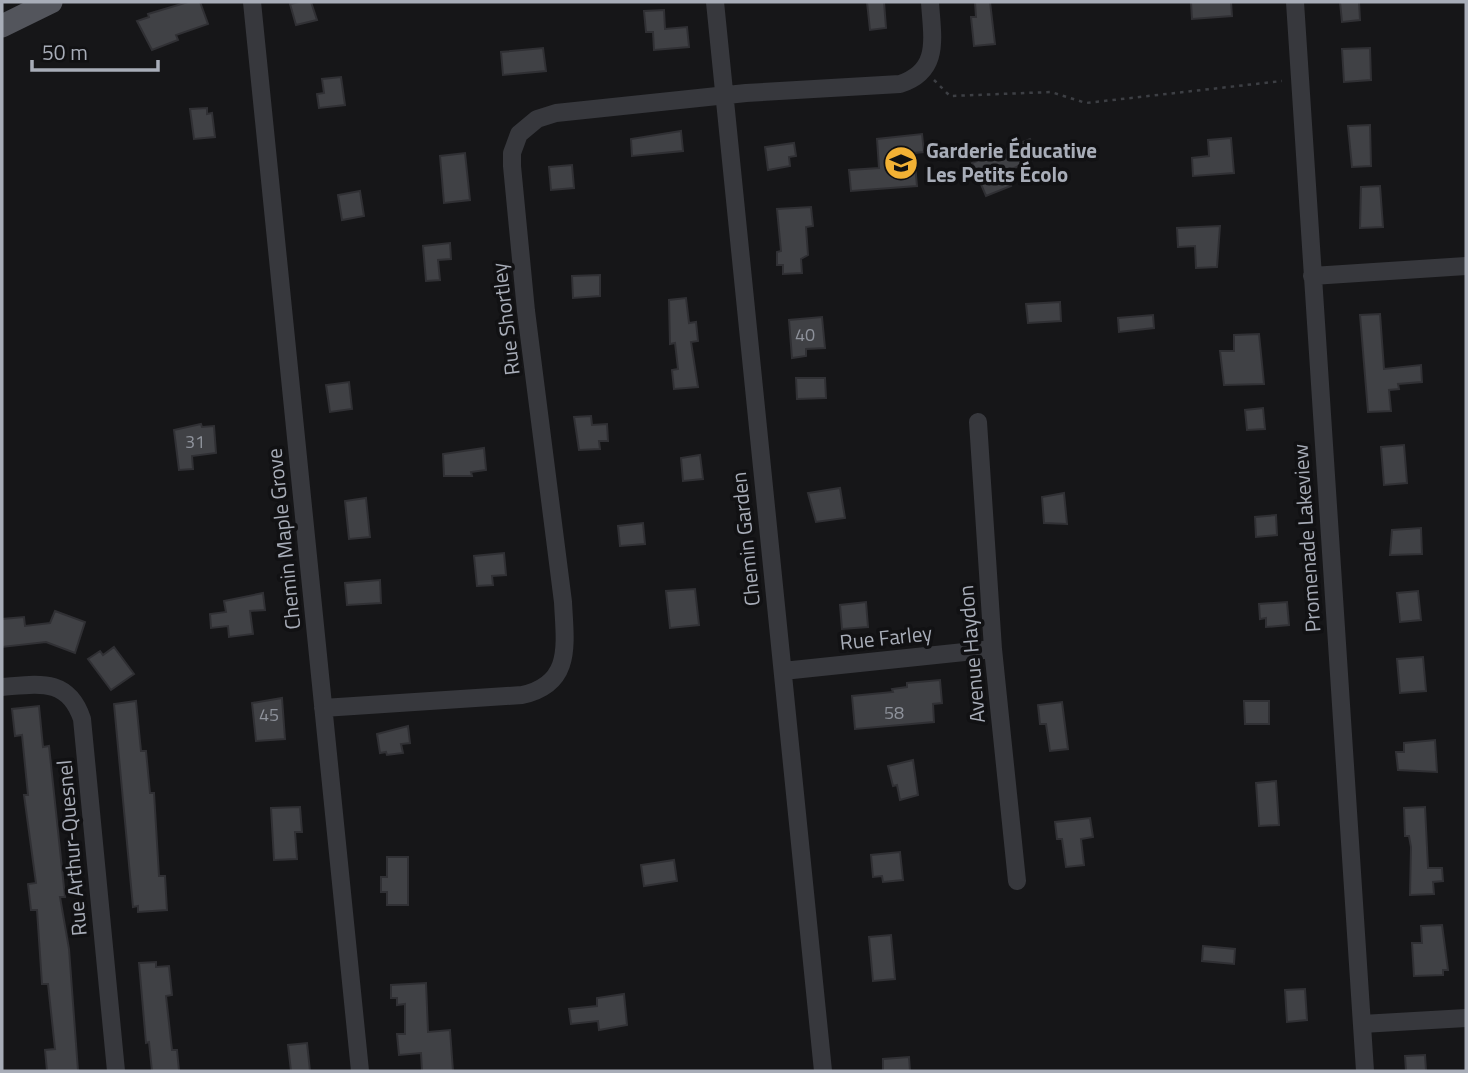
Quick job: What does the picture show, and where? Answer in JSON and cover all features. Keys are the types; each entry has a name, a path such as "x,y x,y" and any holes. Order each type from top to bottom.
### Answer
{"main road":[{"path":"2,26 51,2"}],"street":[{"name":"Chemin Maple Grove","path":"252,2 360,1071"},
{"name":"Chemin Garden","path":"715,2 823,1071"},
{"path":"924,71 932,47 930,2"},
{"name":"Promenade Lakeview","path":"1295,2 1365,1071"},
{"name":"Rue Shortley","path":"323,708 522,695 537,692 557,675 565,645 563,602 525,298 512,166 514,143 527,125 556,113 724,96 886,86 915,80 924,71"},
{"path":"1312,276 1466,266"},
{"name":"Avenue Haydon","path":"978,422 993,649 1017,881"},
{"name":"Rue Farley","path":"783,671 993,649"},
{"name":"Rue Arthur-Quesnel","path":"2,687 38,684 62,689 78,706 82,719 116,1071"},
{"path":"1362,1024 1466,1017"}],"path":[{"path":"924,71 950,96 1051,92 1086,103 1300,79"}],"building":[{"path":"188,2 200,2 208,24 176,35 178,40 152,50 137,21 149,17 148,14"},
{"path":"311,2 317,20 296,25 290,4"},
{"path":"867,2 884,2 886,28 870,30"},
{"path":"975,2 990,2 995,44 974,46 971,17 976,17"},
{"path":"1191,2 1231,2 1232,16 1192,19"},
{"path":"1340,2 1359,2 1360,20 1342,22"},
{"path":"664,10 665,29 687,27 689,47 654,50 653,32 646,32 644,11"},
{"path":"543,48 546,71 503,75 501,52"},
{"path":"1370,48 1371,80 1344,82 1342,49"},
{"path":"341,77 345,105 319,108 317,94 324,93 322,79"},
{"path":"207,108 207,114 212,113 215,137 194,139 190,109"},
{"path":"1370,125 1371,166 1352,167 1348,126"},
{"path":"681,131 683,151 632,156 631,139"},
{"name":"Garderie Éducative Les Petits Écolo","path":"922,134 924,152 914,153 917,186 851,191 849,170 879,168 877,139"},
{"path":"1231,138 1234,173 1193,176 1192,158 1209,156 1208,140"},
{"path":"1030,139 1037,158 1005,172 1011,186 986,196 972,163"},
{"path":"794,143 796,156 789,157 790,166 768,170 765,147"},
{"path":"465,153 470,200 444,203 440,156"},
{"path":"572,165 574,188 551,190 549,167"},
{"path":"1380,186 1383,227 1360,228 1361,187"},
{"path":"360,191 364,216 342,220 338,195"},
{"path":"811,207 813,226 806,227 808,255 801,259 802,273 783,274 783,265 777,265 777,252 781,251 777,209"},
{"path":"1220,226 1217,267 1196,268 1195,246 1178,247 1177,228"},
{"path":"450,243 451,259 438,260 440,280 426,281 423,246"},
{"path":"600,275 600,296 573,298 572,276"},
{"path":"686,298 689,323 696,322 698,341 691,342 698,387 674,389 672,370 678,369 675,343 670,344 669,300"},
{"path":"1060,302 1061,321 1028,323 1026,304"},
{"path":"1380,314 1384,369 1421,365 1422,382 1398,384 1399,389 1389,390 1391,411 1368,412 1360,315"},
{"path":"1153,315 1154,328 1119,332 1118,318"},
{"path":"822,317 825,348 806,349 806,356 792,358 789,320"},
{"path":"1259,334 1264,384 1224,385 1220,351 1234,351 1234,335"},
{"path":"796,378 825,378 826,398 797,399"},
{"path":"349,382 352,409 330,412 326,385"},
{"path":"1263,408 1265,429 1247,430 1245,410"},
{"path":"591,416 592,425 607,424 608,441 599,441 600,449 579,450 574,417"},
{"path":"201,424 202,427 214,426 216,453 192,456 193,469 179,470 174,430"},
{"path":"1404,445 1407,483 1384,485 1381,447"},
{"path":"484,448 486,470 471,472 472,476 444,476 443,454"},
{"path":"700,455 703,479 683,481 681,458"},
{"path":"840,488 845,518 816,522 808,493"},
{"path":"1064,493 1067,524 1044,523 1042,497"},
{"path":"366,498 370,537 349,539 345,501"},
{"path":"1276,515 1277,535 1256,537 1255,517"},
{"path":"643,523 645,544 620,546 618,526"},
{"path":"1421,528 1422,554 1390,555 1392,530"},
{"path":"504,553 506,575 492,576 493,585 477,586 474,556"},
{"path":"380,580 381,603 347,605 345,583"},
{"path":"695,589 699,625 670,628 666,591"},
{"path":"1418,591 1421,620 1400,622 1397,593"},
{"path":"263,593 265,610 250,611 253,634 229,637 228,626 211,628 210,614 226,612 224,601"},
{"path":"866,602 868,627 842,629 840,605"},
{"path":"1287,602 1289,625 1266,627 1266,618 1260,619 1259,604"},
{"path":"55,611 85,622 75,653 46,642 2,647 2,619 24,617 25,626 50,623"},
{"path":"114,647 134,674 111,690 88,659 100,651 103,655"},
{"path":"1423,657 1426,691 1400,693 1397,659"},
{"path":"940,680 942,703 933,704 934,722 855,729 852,696 893,692 892,689 907,687 907,683"},
{"path":"282,698 285,739 256,741 252,703"},
{"path":"136,701 141,751 146,751 150,793 154,793 159,876 165,876 167,910 138,912 138,906 133,907 114,704"},
{"path":"1244,701 1269,701 1269,724 1245,724"},
{"path":"1062,702 1068,749 1050,751 1046,724 1040,724 1038,705"},
{"path":"39,706 43,747 49,746 65,897 60,897 69,949 78,1071 47,1071 45,1050 55,1049 48,984 42,984 37,910 31,910 28,884 36,883 24,795 28,795 22,735 15,736 12,709"},
{"path":"408,726 410,743 401,744 403,753 380,753 377,734"},
{"path":"1435,740 1437,772 1398,770 1396,752 1404,752 1404,743"},
{"path":"913,760 918,795 900,800 897,785 893,786 888,766"},
{"path":"1276,781 1279,825 1259,826 1256,783"},
{"path":"300,807 302,832 295,832 297,859 274,860 271,808"},
{"path":"1425,807 1428,868 1442,868 1443,881 1433,882 1434,894 1410,895 1411,847 1409,836 1405,836 1404,808"},
{"path":"1090,818 1093,837 1081,839 1084,865 1066,867 1062,839 1057,839 1055,822"},
{"path":"900,852 903,880 883,882 882,876 873,877 871,855"},
{"path":"387,857 408,857 408,905 387,905 387,892 381,892 381,877 387,877"},
{"path":"674,860 677,881 644,886 641,865"},
{"path":"1442,925 1448,970 1443,970 1443,975 1414,976 1412,943 1422,943 1421,926"},
{"path":"891,935 895,979 873,981 869,937"},
{"path":"1203,946 1235,949 1234,964 1202,961"},
{"path":"156,962 156,967 169,966 172,995 166,996 172,1050 177,1050 179,1071 152,1071 149,1042 146,1043 139,963"},
{"path":"426,983 428,1032 450,1030 453,1071 422,1071 421,1053 399,1055 397,1034 405,1034 405,1004 397,1005 397,998 391,998 391,985"},
{"path":"1305,989 1307,1020 1287,1022 1285,990"},
{"path":"624,994 627,1025 599,1030 598,1021 571,1024 569,1009 597,1006 597,998"},
{"path":"307,1043 310,1071 291,1071 288,1045"},
{"path":"1425,1055 1426,1071 1406,1071 1405,1056"},
{"path":"909,1057 910,1071 883,1071 883,1059"}],"place":[{"name":"Garderie Éducative Les Petits Écolo","path":"901,163"}]}
